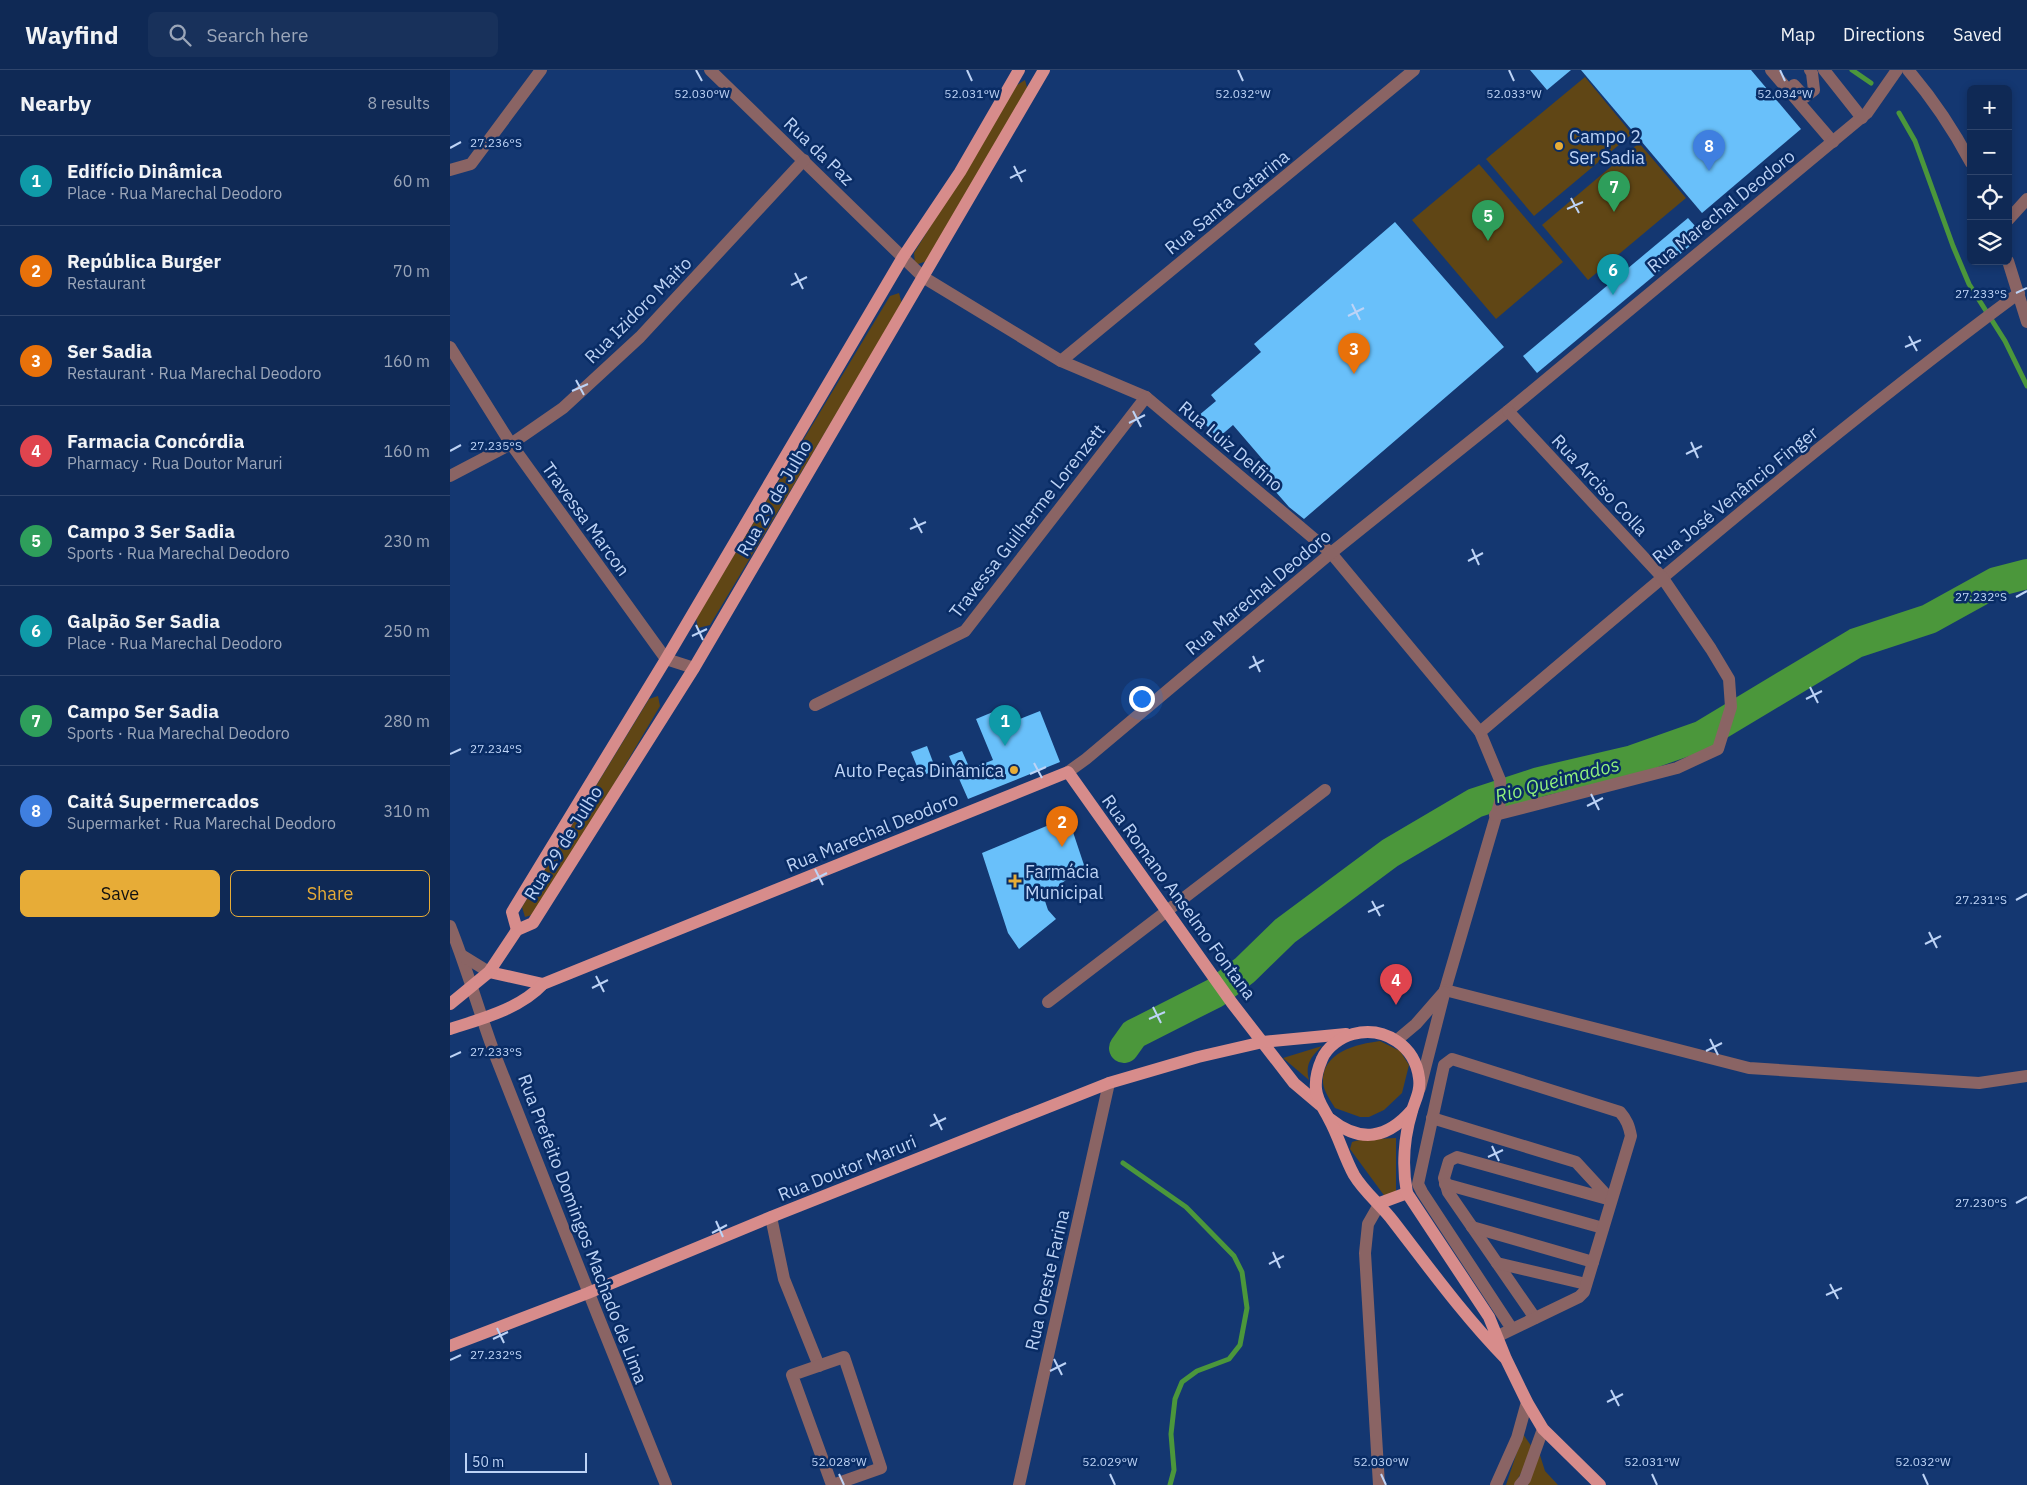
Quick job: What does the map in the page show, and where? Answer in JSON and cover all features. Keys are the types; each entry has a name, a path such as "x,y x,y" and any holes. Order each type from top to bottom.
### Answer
{"main road":[{"name":"Rua 29 de Julho","path":"517,930 512,912 666,659 903,257 960,172 1019,70"},
{"name":"Rua 29 de Julho","path":"471,988 489,972 517,930 533,923 694,668 1042,71"},
{"name":"Rua Romano Anselmo Fontana","path":"1068,772 1232,1003 1263,1042"},
{"name":"Rua Marechal Deodoro","path":"450,1029 483,1019 534,994 543,984 1068,772"},
{"path":"489,972 543,984"},
{"path":"450,1004 471,988"},
{"path":"1320,1105 1316,1088 1317,1071 1324,1055 1336,1042 1352,1034 1367,1031 1382,1033 1397,1040 1408,1051 1416,1064 1420,1079 1418,1095 1412,1110 1403,1173 1407,1194 1489,1317 1496,1337 1527,1402 1544,1429 1600,1485"},
{"name":"Rua Doutor Maruri","path":"450,1346 588,1293 771,1217 1110,1082 1198,1057 1263,1042 1352,1034"},
{"path":"1263,1042 1294,1083 1320,1105 1329,1119 1353,1173 1380,1203 1474,1326 1506,1359"},
{"path":"1329,1119 1342,1129 1357,1134 1373,1135 1388,1131 1402,1122 1412,1110"},
{"path":"1380,1203 1407,1194"}],"street":[{"path":"450,170 471,164 542,70"},
{"name":"Rua da Paz","path":"710,70 903,257"},
{"name":"Rua Santa Catarina","path":"1061,361 1414,70"},
{"path":"1771,70 1832,142"},
{"path":"1781,70 1804,97 1814,90 1815,71"},
{"name":"Rua Marechal Deodoro","path":"1068,772 1102,746 1331,553 1508,411 1868,113 1897,70"},
{"path":"1908,70 1929,95 1967,156"},
{"path":"1815,71 1862,118"},
{"name":"Rua Izidoro Maito","path":"450,476 511,444 563,408 640,337 804,160"},
{"path":"2012,216 2027,199"},
{"name":"Rua Luiz Delfino","path":"903,257 923,277 1061,361 1146,397 1331,553 1480,732 1500,780 1501,799 1495,815"},
{"path":"2009,265 2027,322"},
{"name":"Rua José Venâncio Finger","path":"1480,732 1662,577 1929,360 2019,293"},
{"name":"Travessa Marcon","path":"450,347 511,444 666,659"},
{"name":"Travessa Guilherme Lorenzett","path":"815,705 965,631 1146,397"},
{"name":"Rua Arciso Colla","path":"1495,815 1677,768 1718,750 1731,707 1729,680 1711,649 1662,577 1508,411"},
{"path":"666,659 694,668"},
{"path":"1048,1002 1326,790"},
{"path":"1418,1095 1445,990 1495,815"},
{"name":"Rua Prefeito Domingos Machado de Lima","path":"450,926 463,956 471,988 588,1293 666,1485"},
{"path":"463,956 489,972"},
{"path":"1397,1040 1416,1024 1445,990"},
{"path":"1445,990 1749,1068 1979,1083 2027,1076"},
{"path":"1496,1337 1579,1297 1584,1292 1631,1136 1627,1121 1620,1112 1452,1059 1444,1065 1418,1184 1512,1329"},
{"name":"Rua Oreste Farina","path":"1019,1485 1110,1082"},
{"path":"1432,1118 1576,1162 1611,1200"},
{"path":"1535,1318 1472,1227 1445,1184 1444,1178 1449,1161 1457,1157 1611,1200"},
{"path":"1445,1184 1603,1228"},
{"path":"1379,1485 1365,1252 1368,1224 1380,1203"},
{"path":"771,1217 784,1279 819,1366"},
{"path":"1472,1227 1592,1262"},
{"path":"1497,1264 1586,1284"},
{"path":"844,1357 881,1468 833,1485 792,1374 819,1366 844,1357"},
{"path":"1496,1485 1517,1438 1527,1402"},
{"path":"1520,1485 1525,1479 1544,1429"}],"shaded area":[{"name":"Campo 2 Ser Sadia","path":"1585,77 1632,134 1534,216 1486,159"},
{"path":"1025,80 1028,91 927,261 915,265 914,253 1017,85"},
{"path":"1639,143 1686,198 1588,280 1542,225"},
{"path":"1479,164 1563,262 1496,319 1412,220"},
{"path":"899,293 902,304 710,625 698,628 696,618 890,296"},
{"path":"658,696 660,706 538,913 525,917 522,907 649,699"},
{"path":"1380,1041 1400,1051 1409,1065 1402,1093 1384,1110 1369,1117 1360,1117 1335,1108 1326,1093 1323,1083 1324,1072 1328,1064 1334,1057 1351,1047"},
{"path":"1322,1046 1308,1065 1309,1080 1283,1058"},
{"path":"1396,1138 1396,1195 1386,1198 1350,1149 1352,1142 1356,1141"},
{"path":"1523,1434 1532,1447 1523,1470 1514,1485 1506,1485"},
{"path":"1539,1452 1545,1471 1558,1485 1528,1485"}],"building":[{"path":"1530,70 1571,70 1547,90"},
{"path":"1581,70 1751,70 1801,129 1702,213"},
{"path":"1688,218 1703,235 1537,373 1523,356"},
{"path":"1395,222 1504,347 1304,519 1289,507 1261,475 1270,468 1233,425 1218,438 1198,416 1216,401 1211,395 1261,352 1254,344"},
{"path":"1005,707 1012,722 1040,711 1060,762 968,799 949,756 962,751 970,769 993,760 976,719"},
{"path":"927,746 936,770 921,776 911,752"},
{"name":"Farmácia Municipal","path":"1068,817 1084,865 1044,898 1048,910 1056,919 1019,949 1008,933 982,853"}],"waterway":[{"path":"1852,70 1871,83"},
{"path":"1899,113 1915,141 1953,246 1969,284 2005,341 2027,386"},
{"name":"Rio Queimados","path":"1124,1048 1134,1034 1215,993 1245,970 1285,931 1390,853 1475,803 1539,782 1633,760 1701,736 1856,643 1929,619 1996,582 2027,574"},
{"path":"1123,1163 1186,1207 1234,1256 1242,1272 1247,1308 1240,1345 1229,1359 1197,1371 1182,1382 1175,1399 1171,1434 1174,1470 1170,1485"}],"place":[{"name":"Campo 2 Ser Sadia","path":"1559,146"},
{"name":"Caitá Supermercados","path":"1709,171"},
{"name":"Campo Ser Sadia","path":"1614,212"},
{"name":"Campo 3 Ser Sadia","path":"1488,241"},
{"name":"Galpão Ser Sadia","path":"1613,295"},
{"name":"Ser Sadia","path":"1354,374"},
{"name":"Edifício Dinâmica","path":"1005,746"},
{"name":"Auto Peças Dinâmica","path":"1014,770"},
{"name":"República Burger","path":"1062,847"},
{"name":"Farmácia Municipal","path":"1015,881"},
{"name":"Farmacia Concórdia","path":"1396,1005"}]}
